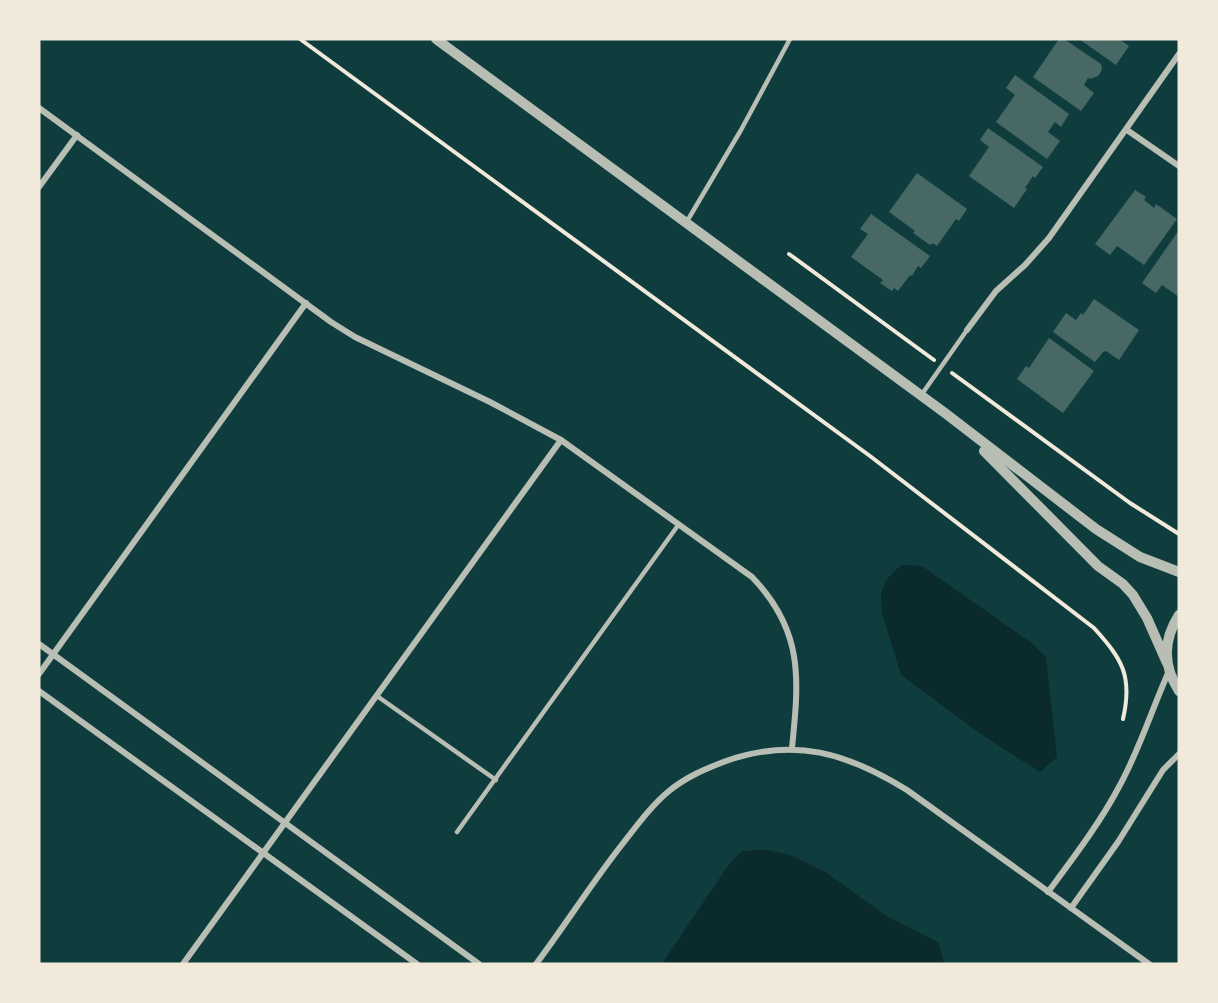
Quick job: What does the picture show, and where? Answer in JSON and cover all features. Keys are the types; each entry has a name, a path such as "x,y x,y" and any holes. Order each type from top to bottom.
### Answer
{"street":[{"path":"436,39 955,421 1110,539 1140,557 1179,572"},
{"path":"968,330 996,291 1025,265 1049,238 1179,54"},
{"path":"39,108 355,337 500,407 561,440 752,577 767,592 776,606 796,658 792,748"},
{"path":"1127,130 1179,166"},
{"path":"39,187 76,135"},
{"path":"39,674 306,303"},
{"path":"955,421 1082,549 1133,595 1147,618 1179,691"},
{"path":"183,964 561,440"},
{"path":"1048,892 1096,826 1136,753 1168,667 1166,650 1168,636 1179,615"},
{"path":"39,644 478,964"},
{"path":"39,691 417,964"},
{"path":"536,964 641,820 670,791 699,771 734,758 792,748 820,752 884,776 1149,964"},
{"path":"1071,908 1118,842 1162,770 1179,754"}],"lane":[{"path":"686,223 741,130 790,39"},
{"path":"921,396 968,330"},
{"path":"457,832 679,524"},
{"path":"377,696 496,780"}],"path":[{"path":"300,39 870,456 1094,628 1123,664 1127,691 1123,719"},
{"path":"789,254 1130,503 1179,534"}],"water":[{"path":"901,565 922,566 1030,642 1046,657 1057,757 1040,772 982,735 901,675 882,613 881,594 886,580"},
{"path":"767,850 790,855 827,873 885,915 939,943 944,964 662,964 727,867 742,851"}],"building":[{"path":"1059,39 1064,39 1101,64 1102,70 1098,76 1088,78 1084,85 1094,93 1081,111 1033,77"},
{"path":"1079,39 1119,39 1129,46 1116,65"},
{"path":"1015,75 1069,114 1061,127 1055,122 1048,132 1060,141 1047,159 996,122 1015,95 1006,88"},
{"path":"988,128 1043,167 1035,178 1033,176 1014,208 969,176 989,147 980,140"},
{"path":"917,173 967,209 959,221 956,219 937,246 933,243 930,245 913,233 915,231 889,212"},
{"path":"1135,190 1146,197 1144,200 1154,208 1156,204 1177,219 1144,265 1117,246 1110,255 1095,244"},
{"path":"871,214 930,256 921,268 918,266 898,291 894,288 892,291 880,283 883,280 851,257 868,234 860,229"},
{"path":"1179,230 1179,297 1162,285 1156,293 1142,283"},
{"path":"1094,299 1139,330 1119,360 1106,351 1095,362 1053,332 1066,313 1076,320 1081,313 1083,315"},
{"path":"1049,338 1094,371 1063,413 1017,379 1026,366 1029,368"}]}
